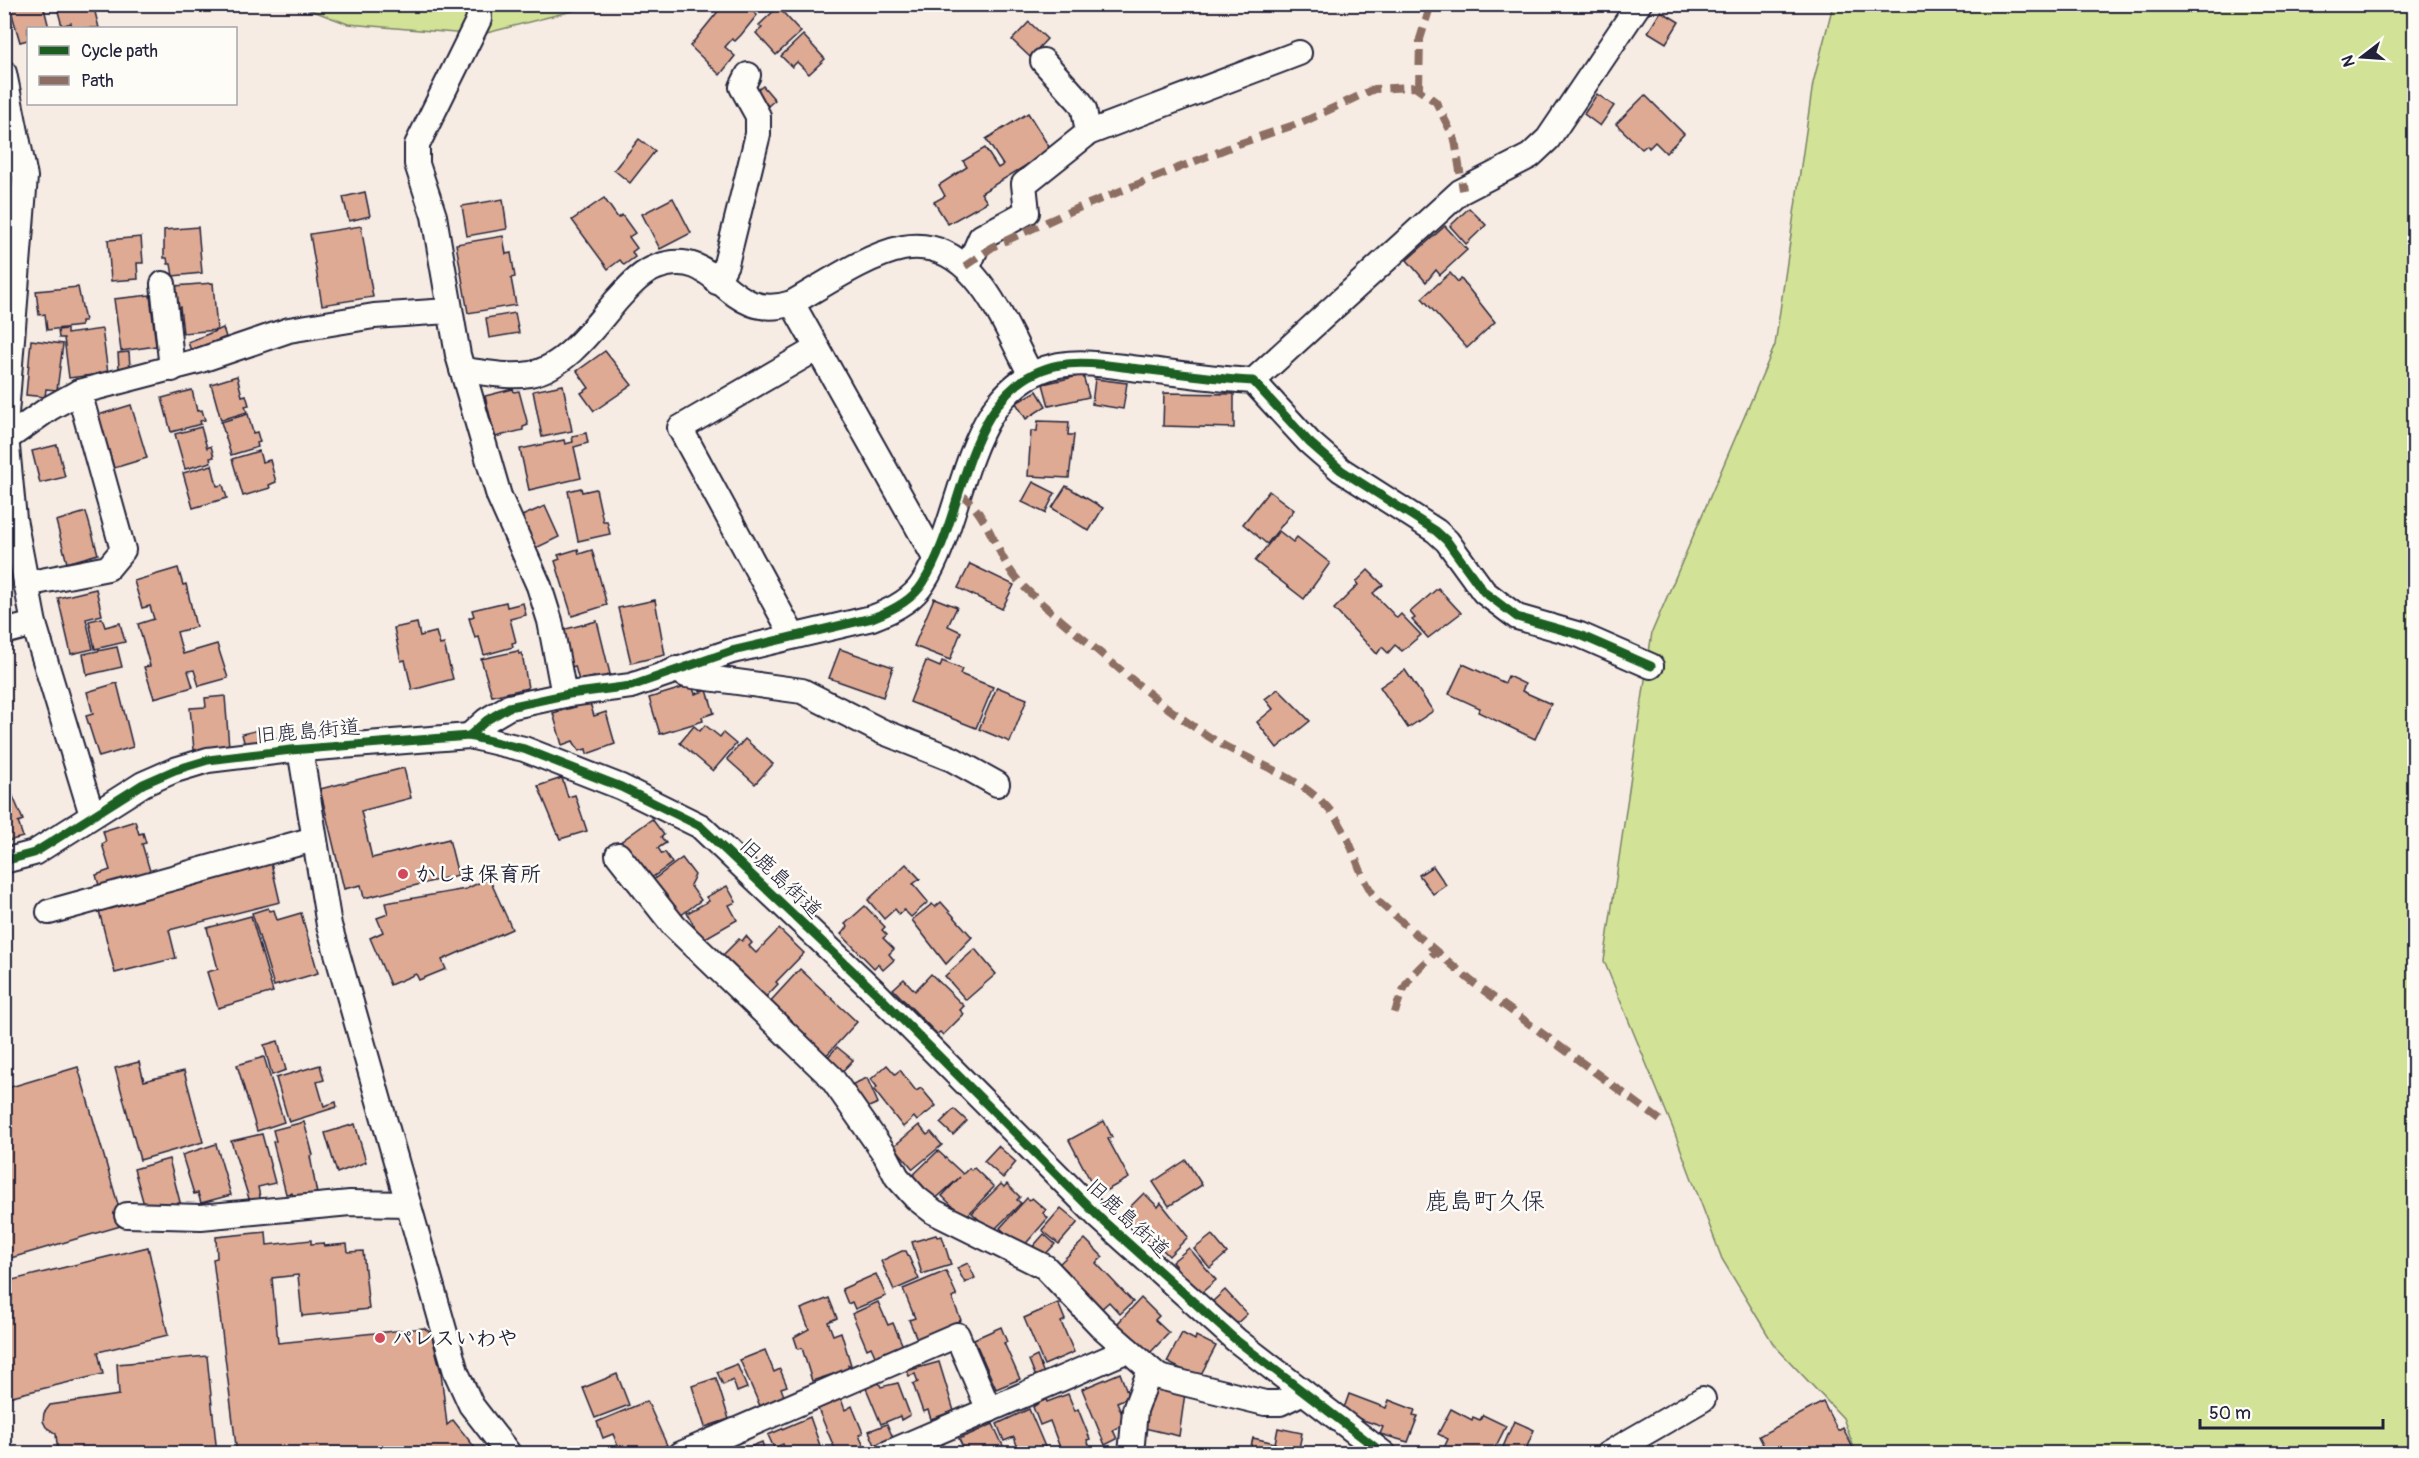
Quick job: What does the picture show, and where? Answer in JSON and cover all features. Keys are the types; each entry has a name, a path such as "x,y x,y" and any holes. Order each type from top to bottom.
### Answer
{"street":[{"path":"478,4 479,20 417,145 417,164 434,216 448,311 462,370 499,496 539,586 550,621 564,695"},
{"path":"1253,381 1460,192 1530,156 1548,139 1639,4"},
{"path":"970,262 981,237 1027,212 1024,184 1089,133 1299,53"},
{"path":"1043,61 1080,102 1084,109 1089,133"},
{"path":"4,73 25,177 12,244 6,407 9,520 34,624 92,815"},
{"path":"717,282 726,264 758,135 758,116 742,87 748,75"},
{"path":"462,370 530,374 555,364 589,332 640,276 657,267 686,261 709,271 717,282 744,302 768,307 792,303 879,256 903,248 933,247 958,259 973,274 988,296 1031,375"},
{"path":"163,284 172,369"},
{"path":"792,303 935,558"},
{"path":"6,439 50,408 79,392 172,369 288,330 374,316 448,311"},
{"path":"793,636 680,428 816,349"},
{"path":"469,736 488,720 509,707 564,695 631,686 732,651 872,618 894,610 923,584 935,558 980,434 991,415 1019,382 1031,375 1042,369 1082,362 1253,381 1309,442 1341,470 1436,531 1447,541 1484,592 1517,617 1581,635 1651,666"},
{"path":"26,584 108,568 123,550 79,392"},
{"path":"4,632 34,624"},
{"path":"676,669 686,675 801,691 882,730 952,759 997,784"},
{"name":"旧鹿島街道","path":"4,861 34,853 143,784 175,770 208,760 300,749 469,736 524,749 621,787 700,826 876,993 1099,1217 1236,1340 1384,1454"},
{"path":"300,749 329,925 456,1372 471,1405 509,1454"},
{"path":"49,912 314,839"},
{"path":"618,855 674,926 831,1077 885,1154 897,1177 916,1198 934,1212 1045,1267 1128,1350 1150,1370 1166,1380 1265,1403 1280,1403 1304,1392"},
{"path":"127,1215 201,1217 350,1203 408,1204"},
{"path":"681,1454 715,1447 957,1335 989,1410"},
{"path":"886,1454 1128,1350"},
{"path":"1131,1454 1135,1410 1150,1370"},
{"path":"1608,1454 1703,1400"}],"green space":[{"path":"297,5 595,5 479,35 348,24"},
{"path":"1833,5 2414,5 2414,1453 1856,1453 1843,1418 1774,1345 1722,1259 1672,1126 1604,961 1652,632 1775,345 1813,83"}],"building":[{"path":"9,4 43,4 49,27 27,27 27,40 20,42"},
{"path":"56,4 93,4 99,27 72,27 71,23 62,26"},
{"path":"724,4 744,4 757,15 735,41 732,39 725,47 735,56 720,75 690,46"},
{"path":"778,7 801,32 776,55 756,33 762,28 759,25"},
{"path":"1661,11 1679,22 1666,43 1648,32"},
{"path":"1029,22 1047,39 1030,57 1012,40"},
{"path":"803,35 825,59 809,74 797,62 792,67 781,56"},
{"path":"763,86 775,100 768,106 756,91"},
{"path":"1597,94 1614,106 1600,126 1584,114"},
{"path":"1645,95 1684,134 1666,153 1655,142 1649,148 1647,145 1642,149 1616,124"},
{"path":"1028,113 1051,150 981,193 987,202 948,224 934,202 945,196 939,185 967,167 963,161 985,148 998,168 1003,165 986,139"},
{"path":"639,139 655,151 630,183 614,170"},
{"path":"365,192 370,216 349,221 343,197"},
{"path":"604,198 618,218 622,215 635,233 629,237 637,248 632,252 635,257 624,265 620,260 608,269 572,220"},
{"path":"673,198 691,233 660,249 642,214"},
{"path":"503,199 507,229 467,236 462,206"},
{"path":"1469,208 1486,225 1466,244 1450,226"},
{"path":"361,226 373,297 322,305 310,234"},
{"path":"1445,226 1467,250 1440,275 1436,270 1426,282 1407,260"},
{"path":"198,227 202,273 173,276 171,264 168,264 167,258 164,258 164,230"},
{"path":"503,236 506,254 511,253 515,277 511,278 516,305 468,313 456,244"},
{"path":"141,237 143,263 137,263 138,279 111,281 108,240"},
{"path":"1450,273 1458,282 1461,279 1495,322 1467,348 1422,298"},
{"path":"213,283 217,330 183,333 180,307 176,308 174,286"},
{"path":"78,287 85,321 81,321 81,326 47,330 45,314 39,315 36,291"},
{"path":"150,295 156,346 121,351 114,299"},
{"path":"515,313 519,333 489,338 486,318"},
{"path":"223,328 226,337 191,351 188,342"},
{"path":"67,329 67,334 102,329 108,373 69,378 64,338 59,338 58,330"},
{"path":"31,340 63,344 57,390 46,389 45,397 26,395"},
{"path":"605,351 632,385 594,411 581,393 589,388 577,371"},
{"path":"129,352 130,367 119,368 118,353"},
{"path":"1083,375 1089,397 1049,406 1043,384"},
{"path":"237,376 242,396 246,395 249,405 245,406 247,412 221,420 211,384"},
{"path":"1095,379 1127,383 1123,409 1092,404"},
{"path":"563,385 572,431 542,437 533,391"},
{"path":"513,389 514,392 519,391 528,425 523,427 523,430 495,437 485,396"},
{"path":"192,390 197,411 202,410 205,420 200,421 201,424 171,432 162,398"},
{"path":"1037,391 1046,406 1026,419 1016,403"},
{"path":"1164,393 1234,394 1234,428 1163,426"},
{"path":"131,405 147,458 114,468 98,415"},
{"path":"248,414 253,433 257,432 260,442 257,443 258,447 231,455 221,422"},
{"path":"1038,421 1069,422 1068,435 1074,435 1069,478 1028,476 1031,431 1037,431"},
{"path":"201,427 207,448 211,446 214,457 210,458 211,462 185,469 175,434"},
{"path":"586,433 588,443 574,447 581,478 529,490 520,449 564,440 565,444 573,442 572,436"},
{"path":"57,445 65,477 40,483 32,451"},
{"path":"259,451 262,462 270,460 276,482 269,485 270,488 243,496 232,459"},
{"path":"212,465 217,486 223,485 227,498 193,508 183,473"},
{"path":"1033,482 1055,493 1045,513 1022,502"},
{"path":"1066,486 1103,508 1089,531 1052,508"},
{"path":"581,488 582,492 596,489 603,521 607,521 610,534 578,541 568,491"},
{"path":"1269,491 1294,510 1267,544 1243,524"},
{"path":"545,506 559,537 536,548 522,516"},
{"path":"86,512 98,554 67,563 56,521"},
{"path":"1279,531 1293,542 1297,537 1330,563 1304,599 1255,561"},
{"path":"578,549 579,554 592,550 607,605 572,616 555,561 560,559 558,555"},
{"path":"970,564 1014,585 1002,609 958,588"},
{"path":"178,568 183,585 186,584 196,627 177,632 183,654 217,644 228,678 199,686 194,670 188,671 193,687 154,698 144,667 150,666 138,624 154,619 150,606 142,608 134,581"},
{"path":"1368,570 1383,585 1373,593 1397,618 1401,614 1421,635 1402,651 1395,645 1388,653 1382,647 1377,654 1334,609 1358,585 1356,582"},
{"path":"4,577 14,618 4,619"},
{"path":"1438,588 1461,613 1428,638 1412,620 1415,618 1410,612"},
{"path":"96,589 102,615 86,619 93,649 71,654 58,598"},
{"path":"934,598 957,607 948,626 961,632 950,660 914,646"},
{"path":"655,600 665,655 631,663 618,608"},
{"path":"506,602 507,607 523,603 526,615 510,619 516,642 512,643 513,647 484,655 479,637 475,638 469,618 474,616 472,610"},
{"path":"102,618 105,627 120,623 125,642 95,649 89,621"},
{"path":"597,621 610,674 607,675 607,679 595,682 594,677 579,681 575,666 572,667 562,630"},
{"path":"417,623 420,636 436,632 440,645 444,644 453,679 412,690 405,660 401,661 394,628"},
{"path":"117,647 122,667 87,675 83,654"},
{"path":"840,649 893,667 883,697 829,678"},
{"path":"518,651 519,654 522,653 528,688 492,696 481,659"},
{"path":"926,661 940,667 942,661 962,669 960,674 993,687 976,728 910,702"},
{"path":"1463,664 1505,683 1508,676 1525,684 1522,691 1551,704 1535,739 1478,712 1480,708 1449,694"},
{"path":"1405,670 1433,711 1408,728 1380,687"},
{"path":"117,683 133,747 99,757 86,716 93,714 87,692"},
{"path":"692,685 695,694 707,690 714,713 702,717 703,721 660,734 649,698"},
{"path":"997,687 1027,699 1010,742 979,729"},
{"path":"1278,689 1310,721 1277,748 1257,722 1273,709 1265,699"},
{"path":"225,696 229,747 194,750 190,708 206,707 205,698"},
{"path":"590,703 594,716 606,712 615,744 587,754 586,749 579,751 573,741 562,745 553,713"},
{"path":"705,725 720,737 723,733 736,744 713,771 680,743 694,726 700,731"},
{"path":"263,729 266,742 245,746 242,734"},
{"path":"745,739 773,764 755,784 727,759"},
{"path":"404,768 411,798 361,811 372,858 449,839 458,875 364,898 361,885 344,889 320,789"},
{"path":"562,778 568,797 575,795 587,831 560,839 538,786"},
{"path":"12,794 23,820 18,822 23,837 4,842 4,796"},
{"path":"652,819 664,835 661,837 666,843 658,848 662,854 665,852 672,863 650,879 635,866 619,843"},
{"path":"135,821 139,834 143,833 146,843 142,844 150,871 101,892 96,875 110,870 102,844 106,842 103,831"},
{"path":"682,858 695,875 690,885 701,900 680,916 653,880"},
{"path":"271,863 280,902 169,930 176,958 115,973 98,907"},
{"path":"906,864 920,879 913,884 928,902 911,917 904,910 899,914 895,909 884,919 868,900"},
{"path":"1433,866 1446,885 1433,894 1419,875"},
{"path":"489,878 512,929 442,960 446,969 419,980 416,974 390,985 370,938 383,932 377,918 388,914 385,903 466,889"},
{"path":"727,886 736,902 729,905 737,920 702,940 687,913 709,901 706,897"},
{"path":"941,902 972,937 946,964 912,920 932,904 935,907"},
{"path":"865,906 885,927 882,930 887,935 883,938 894,949 889,954 894,960 883,970 878,964 874,968 841,934 848,927 845,924"},
{"path":"268,908 269,911 274,910 277,920 301,913 318,973 274,986 252,913"},
{"path":"251,916 273,992 218,1008 207,972 218,969 207,928"},
{"path":"779,929 804,953 776,982 778,984 763,1000 720,958 739,939 742,941 746,936 752,943 749,946 756,953"},
{"path":"975,949 996,974 966,1000 945,976"},
{"path":"800,969 857,1022 823,1059 766,1006"},
{"path":"931,974 964,1006 960,1010 964,1014 943,1035 940,1032 937,1034 893,989 904,979 915,991"},
{"path":"278,1041 286,1070 272,1075 264,1045"},
{"path":"837,1047 853,1060 840,1074 825,1060"},
{"path":"264,1057 284,1122 257,1131 237,1065"},
{"path":"139,1062 144,1081 184,1071 203,1142 140,1160 115,1068"},
{"path":"320,1065 324,1080 317,1082 324,1106 336,1102 337,1107 289,1122 276,1078"},
{"path":"887,1065 895,1074 900,1070 916,1091 921,1088 936,1106 917,1121 914,1117 903,1127 874,1090 877,1087 871,1079"},
{"path":"78,1067 124,1225 4,1260 4,1089"},
{"path":"867,1078 878,1103 862,1110 851,1085"},
{"path":"954,1109 967,1121 953,1135 940,1123"},
{"path":"1104,1121 1112,1137 1108,1139 1129,1178 1098,1195 1069,1140"},
{"path":"304,1122 313,1155 310,1156 317,1194 294,1200 292,1193 286,1194 273,1142 276,1141 273,1130"},
{"path":"355,1124 366,1162 337,1173 325,1133"},
{"path":"919,1125 927,1135 931,1132 942,1145 913,1169 894,1146"},
{"path":"262,1134 275,1183 258,1187 261,1202 251,1205 231,1141"},
{"path":"216,1144 231,1195 201,1203 198,1193 194,1194 182,1155"},
{"path":"998,1146 1016,1162 1003,1178 984,1161"},
{"path":"938,1151 963,1174 969,1168 971,1170 974,1168 994,1187 965,1218 942,1196 960,1177 932,1202 910,1178"},
{"path":"169,1159 181,1206 146,1212 134,1169"},
{"path":"1186,1160 1202,1185 1169,1206 1153,1182"},
{"path":"1001,1184 1004,1187 1007,1184 1020,1197 1017,1200 1021,1203 992,1232 972,1213"},
{"path":"1144,1193 1158,1207 1161,1203 1188,1237 1169,1256 1154,1241 1151,1245 1121,1216"},
{"path":"1027,1198 1029,1200 1032,1198 1046,1210 1043,1213 1048,1218 1022,1248 1000,1228"},
{"path":"1061,1208 1078,1222 1059,1244 1042,1230"},
{"name":"パレスいわや","path":"266,1232 267,1245 311,1240 311,1244 323,1243 324,1246 347,1244 348,1252 363,1251 369,1309 302,1316 298,1275 272,1278 278,1343 424,1328 431,1333 441,1372 447,1425 453,1420 480,1454 237,1454 213,1259 217,1258 216,1237"},
{"path":"1044,1234 1055,1244 1041,1259 1030,1250"},
{"path":"936,1235 937,1237 942,1236 951,1265 922,1274 912,1242"},
{"path":"1212,1235 1227,1253 1210,1268 1194,1249"},
{"path":"1085,1239 1103,1257 1096,1263 1133,1302 1120,1314 1109,1302 1100,1310 1058,1265"},
{"path":"148,1247 168,1335 98,1352 103,1374 4,1398 4,1282"},
{"path":"1189,1248 1216,1280 1199,1295 1172,1262"},
{"path":"906,1251 919,1279 894,1290 881,1261"},
{"path":"968,1263 975,1278 965,1283 957,1268"},
{"path":"946,1271 957,1296 952,1298 961,1320 917,1339 909,1320 915,1318 903,1289"},
{"path":"876,1274 886,1296 855,1309 852,1302 848,1304 842,1289"},
{"path":"1225,1290 1247,1314 1234,1326 1212,1302"},
{"path":"829,1298 837,1318 828,1322 833,1335 841,1332 851,1365 848,1365 849,1369 812,1381 802,1348 798,1349 794,1337 809,1329 801,1309"},
{"path":"1141,1298 1159,1316 1155,1320 1169,1333 1149,1354 1117,1324"},
{"path":"878,1302 888,1325 893,1323 903,1346 876,1358 871,1347 867,1349 852,1314"},
{"path":"1058,1303 1065,1320 1061,1322 1074,1352 1044,1365 1024,1318"},
{"path":"1001,1327 1007,1342 1004,1343 1020,1379 996,1389 974,1339"},
{"path":"1182,1333 1195,1340 1196,1336 1216,1346 1199,1378 1167,1362"},
{"path":"765,1350 774,1372 780,1369 787,1386 781,1388 784,1396 760,1406 740,1360"},
{"path":"207,1356 217,1454 58,1454 56,1434 46,1427 43,1421 44,1413 50,1405 119,1395 117,1364"},
{"path":"1037,1356 1044,1374 1036,1377 1029,1360"},
{"path":"939,1362 954,1411 931,1419 928,1410 923,1412 913,1384 918,1382 915,1374 909,1376 907,1371"},
{"path":"737,1364 747,1388 737,1392 733,1380 723,1385 717,1372"},
{"path":"1120,1373 1129,1397 1117,1402 1126,1424 1113,1430 1117,1439 1105,1445 1082,1389"},
{"path":"617,1374 629,1405 595,1418 583,1388"},
{"path":"716,1378 729,1419 705,1427 692,1386"},
{"path":"879,1383 881,1387 898,1383 910,1415 901,1420 900,1416 881,1424 866,1388"},
{"path":"1153,1386 1185,1393 1179,1436 1144,1428"},
{"path":"1068,1394 1075,1411 1078,1409 1090,1439 1087,1440 1090,1447 1075,1454 1070,1454 1068,1450 1062,1453 1050,1421 1040,1425 1033,1407 1046,1398 1047,1402"},
{"path":"1349,1394 1386,1408 1389,1400 1415,1410 1413,1415 1418,1416 1408,1442 1380,1434 1383,1427 1360,1419 1344,1408"},
{"path":"841,1399 845,1410 852,1406 863,1433 859,1435 866,1451 858,1454 837,1454 818,1409"},
{"path":"647,1401 667,1445 646,1454 621,1454 613,1434 603,1438 597,1422"},
{"path":"1823,1402 1838,1431 1843,1428 1856,1454 1761,1454 1758,1447 1763,1444 1759,1436"},
{"path":"1029,1409 1048,1454 1020,1454 1014,1437 1004,1441 997,1424"},
{"path":"1451,1409 1472,1420 1473,1417 1480,1420 1483,1415 1506,1426 1492,1454 1450,1454 1443,1450 1448,1439 1438,1434"},
{"path":"810,1417 823,1454 787,1454 783,1444 774,1448 768,1435"},
{"path":"1514,1421 1534,1430 1524,1454 1503,1447"},
{"path":"887,1424 893,1438 875,1445 869,1431"},
{"path":"993,1424 1004,1448 1000,1450 1001,1454 966,1454 959,1439"},
{"path":"1278,1428 1302,1433 1298,1454 1249,1454 1253,1438 1275,1443"},
{"path":"762,1442 766,1454 735,1453"}],"marked path":[{"path":"1419,89 1420,39 1431,4"},
{"path":"965,266 994,246 1071,211 1238,144 1303,122 1374,89 1415,87 1436,102 1455,140 1463,190"},
{"path":"959,493 978,512 1013,574 1040,602 1173,712 1221,744 1287,777 1312,793 1323,803 1342,828 1365,880 1381,904 1471,981 1660,1120"},
{"path":"1395,1013 1410,978 1437,951"}],"cycle path":[{"path":"469,736 487,720 509,707 569,694 631,686 732,651 872,618 900,605 923,583 938,555 985,424 1003,398 1027,377 1068,364 1086,363 1253,381 1309,442 1341,470 1436,531 1447,541 1484,592 1517,617 1580,635 1651,666"},
{"path":"4,861 34,853 143,784 175,770 208,760 291,750 469,736 524,749 621,787 700,826 876,993 1099,1217 1236,1340 1384,1454"}],"place":[{"name":"かしま保育所","path":"403,874"},
{"name":"パレスいわや","path":"380,1338"}],"district":[{"name":"鹿島町久保","path":"1485,1201"}]}
